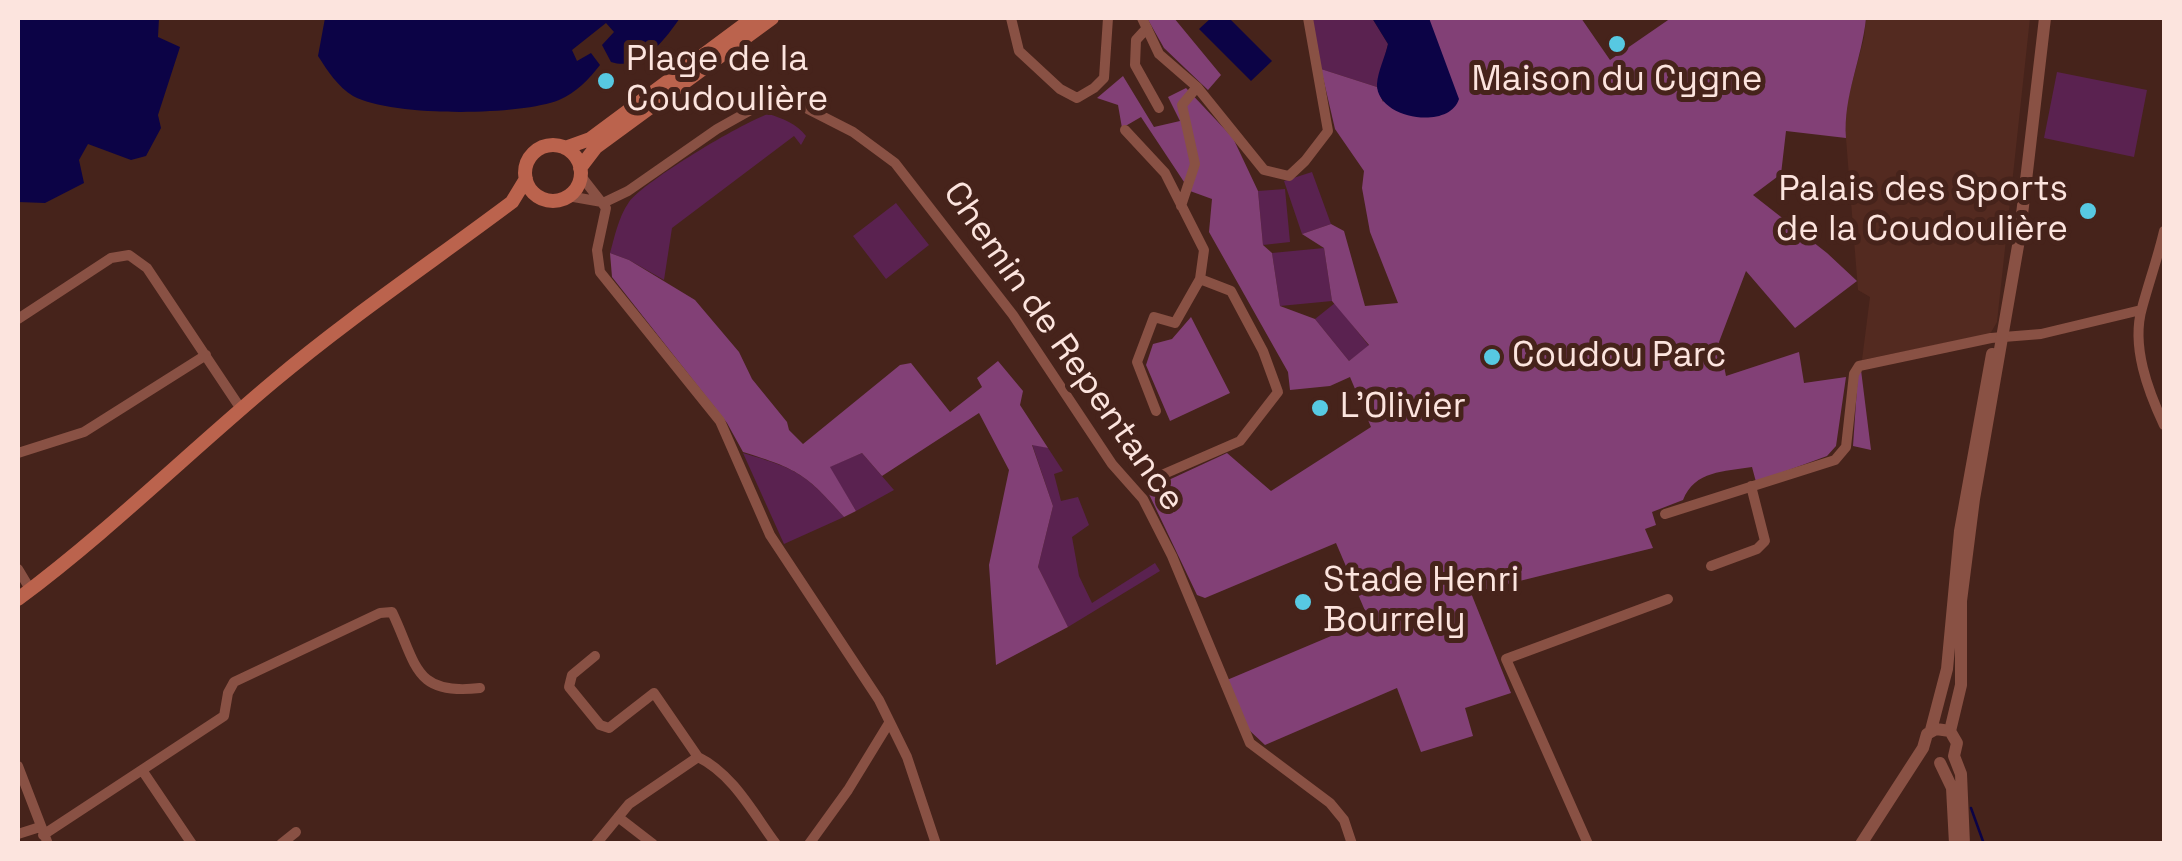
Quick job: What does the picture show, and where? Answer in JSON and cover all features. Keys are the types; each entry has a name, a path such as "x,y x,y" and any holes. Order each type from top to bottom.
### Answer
{"main road":[{"path":"565,148 590,139 753,18"},
{"path":"512,202 568,196 596,148 772,18"},
{"path":"24,594 373,302 512,202 526,179 526,166 532,154 548,145 565,148 575,156 580,172"},
{"path":"526,179 539,197"}],"street":[{"path":"1011,18 1019,51 1060,89 1077,98 1104,78 1108,18"},
{"path":"1144,23 1160,54 1197,87 1264,170 1289,176 1306,161 1328,131 1308,18"},
{"path":"1862,844 1923,748 1947,669 1960,532 2014,270 2045,18"},
{"path":"1144,23 1136,40 1134,65 1158,108"},
{"path":"1181,206 1195,164 1182,105 1197,87"},
{"name":"Chemin de Repentance","path":"603,203 628,191 717,129 758,106 786,103 806,108 853,132 895,162 1013,315 1112,464 1144,499 1250,743 1330,803 1344,820 1352,844"},
{"path":"1126,130 1164,174 1204,250 1200,278 1175,323 1154,317 1137,362 1156,411"},
{"path":"580,172 607,213 597,250 600,272 720,421 770,535 879,700 907,757 936,844"},
{"path":"568,196 603,203"},
{"path":"2164,230 2140,310 2144,375 2164,425"},
{"path":"20,313 111,258 130,255 148,268 241,409"},
{"path":"1164,474 1240,441 1278,392 1263,351 1231,291 1200,278"},
{"path":"1665,514 1839,458 1846,447 1858,366 1999,338 2041,334 2140,310"},
{"path":"1950,731 1960,698 1961,601 1999,338"},
{"path":"18,454 84,432 206,354"},
{"path":"1711,566 1760,547 1765,541 1750,486"},
{"path":"18,569 24,594"},
{"path":"1588,844 1506,659 1668,599"},
{"path":"18,834 44,835 224,716 234,682 380,613 392,612 425,680 437,688 455,691 480,688"},
{"path":"595,656 572,675 569,687 600,725 609,728 654,693 698,757 712,764 735,787 776,844"},
{"path":"809,844 889,723"},
{"path":"1931,730 1950,731 1957,743 1954,756 1962,774 1964,844"},
{"path":"1923,748 1952,788 1955,844"},
{"path":"1912,766 1954,756"},
{"path":"596,844 641,796 698,757"},
{"path":"18,766 44,835"},
{"path":"142,770 192,844"},
{"path":"618,817 653,844"},
{"path":"282,844 296,832"}],"shaded area":[{"path":"18,18 159,18 158,37 180,47 158,115 161,128 146,156 131,160 88,144 79,160 84,183 45,203 18,202"},
{"path":"325,18 680,18 652,52 622,64 611,62 602,45 614,32 606,23 572,50 577,61 591,53 600,65 582,85 559,100 515,109 455,112 396,108 353,96 333,78 318,56"},
{"path":"1147,18 1174,18 1221,75 1208,90 1164,48"},
{"path":"1211,18 1229,18 1272,61 1251,81 1199,29"},
{"path":"1311,18 1372,18 1388,44 1377,87 1321,69"},
{"path":"1372,18 1429,18 1459,99 1453,109 1428,118 1400,113 1388,106 1377,84 1388,44"},
{"path":"1428,18 1581,18 1610,60 1671,18 1866,18 1847,107 1846,138 1786,131 1781,174 1753,195 1857,281 1795,328 1746,271 1719,342 1726,376 1799,352 1804,383 1846,377 1836,446 1827,456 1756,482 1752,467 1703,478 1688,490 1683,500 1652,512 1656,525 1645,529 1653,548 1471,593 1511,693 1465,708 1473,736 1421,752 1397,688 1265,745 1249,730 1227,680 1369,620 1336,543 1205,598 1197,595 1147,490 1227,453 1271,491 1371,427 1350,377 1330,386 1290,390 1288,372 1209,232 1212,199 1190,191 1141,117 1122,128 1118,105 1097,98 1123,76 1154,127 1180,121 1168,97 1186,88 1233,138 1258,191 1263,245 1272,253 1280,306 1315,319 1349,361 1369,345 1332,301 1324,248 1302,234 1331,224 1344,231 1365,306 1398,303 1370,232 1362,188 1364,171 1335,129 1321,69 1377,87 1383,102"},
{"path":"1866,18 2030,18 1997,322 1990,334 1862,360 1870,297 1858,290 1844,113"},
{"path":"2057,72 2147,90 2134,157 2044,138"},
{"path":"768,114 802,132 806,136 801,145 794,136 672,228 664,280 610,253 622,214 639,192 694,154"},
{"path":"1312,172 1331,224 1302,234 1284,181"},
{"path":"1285,189 1290,242 1263,245 1258,191"},
{"path":"896,203 929,245 886,279 853,236"},
{"path":"1324,248 1332,301 1280,306 1272,253"},
{"path":"610,253 629,260 695,300 739,352 752,379 803,444 900,365 911,363 950,412 982,387 977,378 998,361 1023,391 1020,405 1048,448 1032,445 1053,506 1038,567 1068,627 996,665 989,565 1009,470 979,413 882,476 862,453 830,467 856,511 844,517 800,475 743,452 727,423 612,277"},
{"path":"1335,303 1369,346 1349,361 1315,319"},
{"path":"1191,317 1230,393 1170,421 1146,365 1153,344 1172,339"},
{"path":"1861,370 1871,450 1853,446"},
{"path":"1032,444 1048,448 1063,471 1054,474 1061,501 1078,497 1089,525 1072,537 1079,576 1092,603 1155,563 1160,571 1068,627 1038,567 1053,506"},
{"path":"743,453 800,475 844,517 784,544"},
{"path":"862,453 894,490 856,511 829,467"}],"waterway":[{"path":"1971,808 1984,844"}],"place":[{"name":"Maison du Cygne","path":"1617,44"},
{"name":"Plage de la Coudoulière","path":"606,81"},
{"name":"Palais des Sports de la Coudoulière","path":"2088,211"},
{"name":"Coudou Parc","path":"1492,357"},
{"name":"L'Olivier","path":"1320,408"},
{"name":"Stade Henri Bourrely","path":"1303,602"}]}
